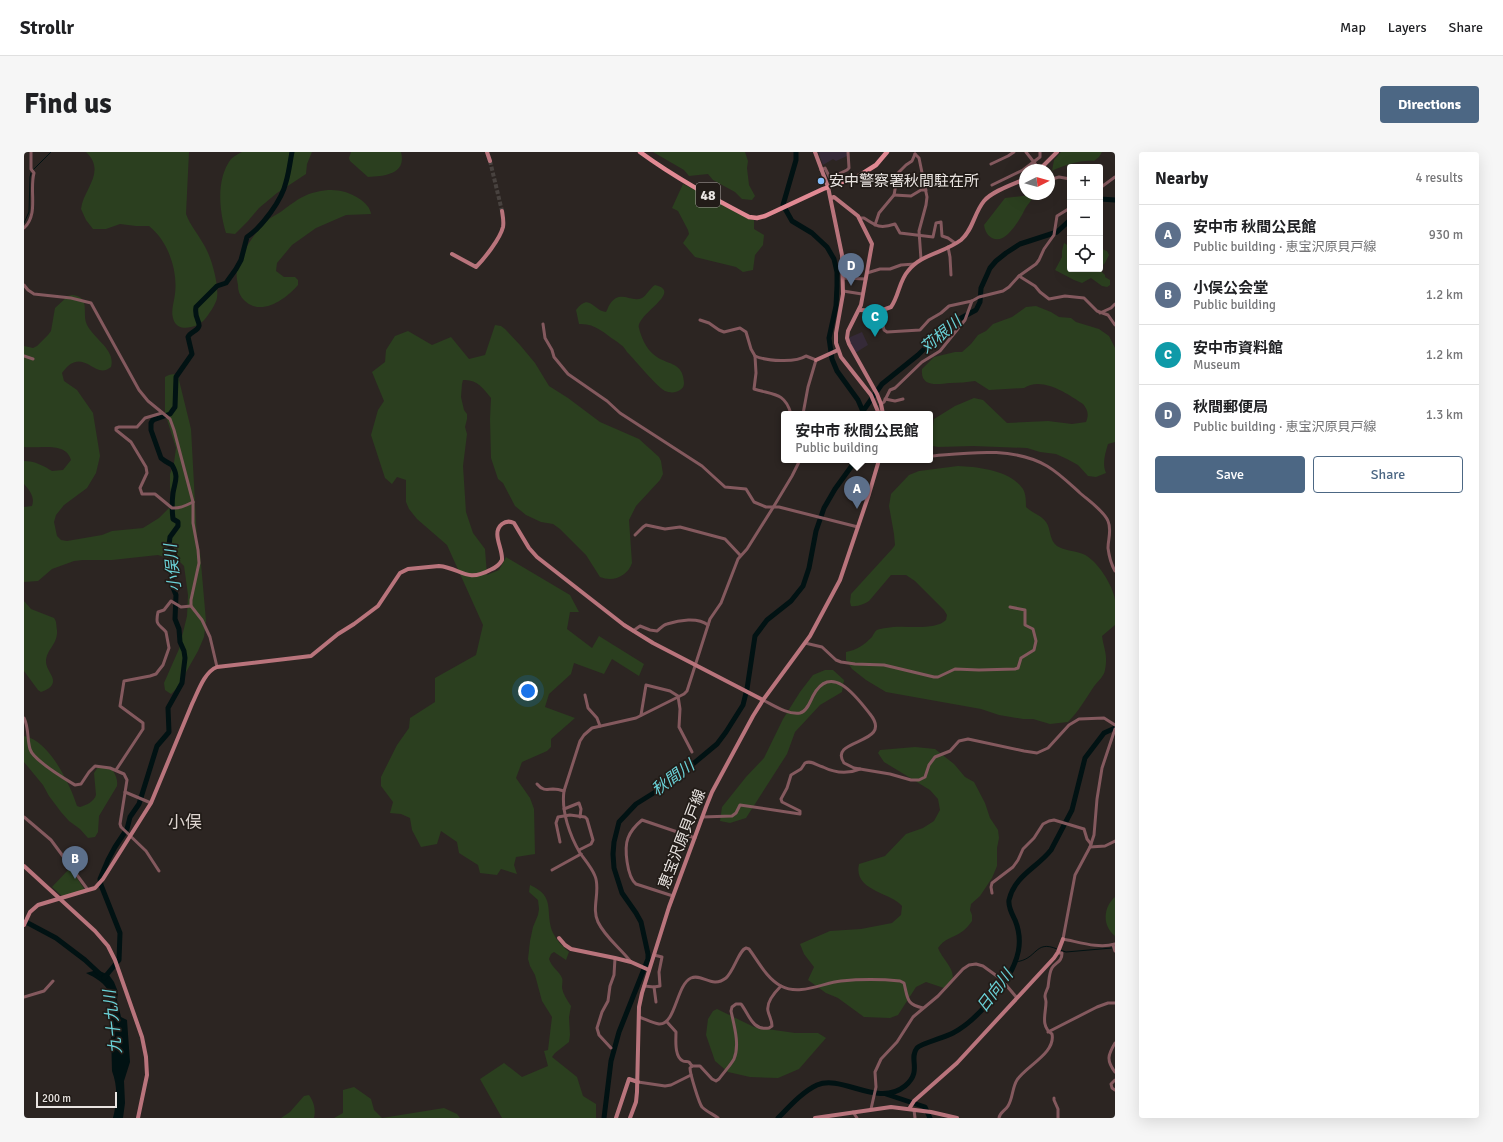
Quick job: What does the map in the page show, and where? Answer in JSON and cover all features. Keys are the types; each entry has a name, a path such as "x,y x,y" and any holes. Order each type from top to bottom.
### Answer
{"main road":[{"name":"48","path":"640,152 660,167 692,186 749,217 761,218 828,187 850,180 867,172 888,152"}],"street":[{"path":"24,228 28,224 32,215 31,152"},
{"path":"487,152 490,161"},
{"path":"815,152 831,198 841,248 843,291 836,333 836,351 871,395 878,411"},
{"path":"821,170 825,168 830,178 847,170 849,168 848,152"},
{"path":"991,164 1004,159 1014,152"},
{"path":"1026,152 1034,162"},
{"path":"992,185 1023,170 1040,157 1040,152"},
{"path":"1045,164 1057,152"},
{"path":"915,153 919,158 926,190 926,203 920,225 919,236 921,259"},
{"path":"875,225 879,213 894,195 898,173 914,159 915,153"},
{"path":"1055,178 1060,177 1067,178"},
{"path":"1103,186 1115,177"},
{"path":"859,310 880,311 892,305 903,277 915,264 921,259 955,244 967,234 984,201 990,196 1019,182"},
{"path":"894,195 911,196 921,190 926,190"},
{"path":"831,198 834,197 860,218 872,244 859,310 848,331 847,340 876,392 882,411"},
{"path":"880,311 884,330 886,332 920,330 929,320 949,306 972,301 980,296 1003,291 1014,283 1019,276 1036,264 1054,235 1057,216 1067,210"},
{"path":"452,254 476,267 482,262 503,228 502,211"},
{"path":"860,218 864,218 883,228 895,224 900,233 933,237 936,223 941,222 942,236 948,238 955,244"},
{"path":"948,247 951,275"},
{"path":"867,273 880,269 890,269 901,265 915,264"},
{"path":"1019,276 1036,286 1040,292 1049,299 1065,296 1084,298 1096,311 1108,315 1115,325"},
{"path":"843,278 866,279"},
{"path":"24,285 34,294 76,298 91,303 139,390 148,401 170,419 194,502 193,523 199,564 191,606 208,631 217,666"},
{"path":"843,291 862,294"},
{"path":"881,404 890,390 895,388 922,362 940,351 965,320 972,301"},
{"path":"1100,312 1111,308 1115,304"},
{"path":"700,320 709,323 724,332 740,328 744,330 747,334 751,349 755,356 756,373 754,390 779,396 787,403 790,411"},
{"path":"543,324 545,338 554,357 572,378 607,401 620,413 702,466 724,487 744,487 754,502 766,507 774,506 858,527"},
{"path":"804,411 808,387 816,360 836,351"},
{"path":"24,356 32,359"},
{"path":"755,356 778,360 802,358 806,356 816,360"},
{"path":"885,399 895,401 903,399"},
{"path":"162,413 146,418 137,427 119,427 116,428 116,430 131,442 146,468 147,473 140,486 142,494 155,494 172,508 184,506 194,502"},
{"path":"933,456 965,453 998,453 1027,458 1050,468 1106,517 1110,531 1108,549 1115,572"},
{"path":"631,962 598,923 596,914 597,884 595,877 573,839 564,809 564,791 584,735 592,728 620,722 641,715 687,691 710,619 722,603 735,565 740,555 747,549 774,506 798,463"},
{"name":"恵宝沢原貝戸線","path":"630,1118 636,1102 638,1082 640,1000 648,969 702,817 712,792 763,700 805,643 840,580 870,494 878,463"},
{"path":"24,925 30,912 38,905 88,890 96,886 103,879 130,834 151,803 175,742 199,689 208,673 217,666 312,656 338,634 378,606 400,573 405,570 444,566 469,576 483,574 500,563 502,552 497,535 497,529 503,523 510,521 518,527 529,548 537,557 624,625 763,700 785,710 800,713 805,710 814,694 822,684 831,682 842,684 865,708 875,722 872,735 850,746 841,754 844,764 847,766 890,774 911,780 919,780 925,777 935,757 950,751 957,742 962,740 968,739 1037,753 1048,748 1069,726 1079,719 1104,718 1115,724"},
{"path":"635,535 646,525 664,529 680,527 723,539 740,555"},
{"path":"116,770 143,729 143,723 120,706 124,681 156,674 163,665 169,648 166,632 158,626 158,612 164,610 171,601 181,607 191,606"},
{"path":"805,643 822,647 841,662 884,665 934,677 955,669 1015,669 1018,668 1023,657 1034,649 1035,635 1033,629 1025,625 1025,610 1010,607"},
{"path":"633,631 640,626 657,631 668,624 688,620 702,622 708,626"},
{"path":"641,715 646,685 670,691 678,696 680,709 679,727 692,752"},
{"path":"585,695 588,708 600,726"},
{"path":"24,718 31,752 43,763 75,785 81,784 95,766 116,770 124,774 126,777 125,792 120,824 146,851 159,871"},
{"path":"909,1109 912,1102 957,1063 1059,952 1063,939 1075,875 1091,845 1094,835 1097,799 1102,768 1114,732"},
{"path":"702,817 732,816 736,813 740,805 800,814 800,811 782,802 781,799 787,788 791,775 798,771 804,763 810,762 841,772 852,772 860,769"},
{"path":"537,784 540,788 545,790 552,789 564,791"},
{"path":"125,792 151,803"},
{"path":"564,809 579,803 581,810 580,817"},
{"path":"552,870 591,844 593,840 587,819 570,815 558,817 556,820 560,842"},
{"path":"24,817 51,840 88,890"},
{"path":"673,896 636,884 632,881 628,871 627,839 633,828 642,820 695,838"},
{"path":"992,893 991,884 1013,867 1024,846 1034,838 1042,825 1049,821 1056,821 1084,829 1087,839 1091,845"},
{"path":"1091,845 1105,846 1115,841"},
{"path":"24,866 102,938 115,960 142,1037 146,1057 147,1075 138,1118"},
{"path":"559,938 571,949 631,962 648,969"},
{"path":"1063,939 1096,945 1114,944 1115,951"},
{"path":"639,1017 659,1024 667,1022 672,1015 679,995 686,982 694,977 714,982 726,978 735,967 744,948 748,949 772,978 781,986 794,990 850,980 900,981 904,983 910,1004 915,1007 923,1008"},
{"path":"999,1118 1000,1114 1008,1106 1014,1087 1020,1075 1043,1055 1051,1045 1052,1036 1048,1032 1044,1019 1046,1003 1045,995 1048,989 1053,967 1062,958 1062,953 1059,952"},
{"path":"644,986 660,986 659,972 662,957 654,955"},
{"path":"611,1048 599,1035 598,1028 602,1012 608,1001 610,986 614,975 615,958"},
{"path":"871,1109 876,1087 875,1072 881,1059 896,1044 911,1020 969,965 979,964 1001,979 1017,998"},
{"path":"24,997 44,991 53,981"},
{"path":"692,1066 700,1066 712,1079 716,1081 719,1079 736,1053 732,1007 736,1004 741,1004 756,1026 761,1028 769,1028 772,1026 772,1022 768,1011 768,1005 775,992 781,986"},
{"path":"654,987 656,1002"},
{"path":"1048,1032 1097,1007 1108,1003 1115,1003"},
{"path":"667,1022 676,1032 675,1041 680,1058 683,1061 689,1062 692,1066"},
{"path":"1115,1043 1109,1057 1115,1072"},
{"path":"692,1066 690,1068 691,1075 701,1106 718,1118"},
{"path":"616,1118 629,1079 638,1082 665,1086 671,1085 691,1075"},
{"path":"1115,1080 1111,1084 1112,1088 1115,1090"},
{"path":"1054,1098 1058,1109 1058,1118"},
{"path":"814,1118 891,1107 928,1111 956,1118"},
{"path":"914,1110 914,1118"},
{"path":"852,1112 856,1118"}],"shaded area":[{"path":"818,152 847,152 847,156 836,161 833,159 823,165"},
{"path":"862,332 868,345 855,353 848,338"}],"green space":[{"path":"86,152 189,152 186,214 207,250 214,270 217,285 217,298 214,306 202,322 189,328 184,328 177,325 174,321 172,311 176,285 175,275 170,257 162,240 156,232 149,226 120,224 106,229 93,229 86,220 81,209 94,174 94,167 92,159"},
{"path":"242,152 312,152 307,164 306,174 277,193 259,208 235,234 226,233 222,215 220,195 221,185 226,167 231,159"},
{"path":"351,152 401,152 402,160 397,170 392,173 368,177 350,161 349,158"},
{"path":"653,152 745,152 748,161 747,168 749,185 755,196 752,200 742,199 735,192 713,180 708,174 689,176 684,170"},
{"path":"1061,152 1102,152 1094,161 1083,161 1067,164 1055,170 1054,160"},
{"path":"683,184 754,220 754,229 764,235 763,245 755,255 753,270 743,272 736,267 695,257 683,243 689,234 688,230 678,211 672,208"},
{"path":"328,190 341,191 355,196 364,202 371,214 346,215 316,228 292,245 277,263 276,271 284,277 295,277 298,280 298,285 281,300 274,304 259,307 245,301 239,292 237,278 238,264 254,236 264,223 298,200 314,192"},
{"path":"1019,196 1019,200 1031,200 1013,229 1008,234 1000,239 990,237 985,230 984,225 1005,198"},
{"path":"1064,243 1067,245 1067,272 1102,272 1105,277 1110,280 1110,285 1107,287 1102,286 1091,278 1082,283 1055,270 1062,257"},
{"path":"1103,249 1107,251 1109,255 1103,265"},
{"path":"655,285 663,288 664,293 657,304 644,316 640,322 639,328 644,342 650,352 681,370 684,385 683,388 675,392 667,392 661,388 623,346 595,327 579,324 576,310 581,305 588,302 598,309 606,312 609,305 618,297 634,299 642,298"},
{"path":"68,296 78,296 84,302 85,320 87,325 104,345 112,361 111,367 105,370 100,370 86,363 75,362 68,366 62,373 64,381 77,390 93,413 100,456 96,473 87,488 64,505 56,515 54,522 57,536 61,540 67,541 102,535 112,531 143,528 159,518 170,507 172,503 170,474 174,463 176,448 165,413 165,377 172,374 178,376 191,429 197,540 200,552 206,621 204,637 198,651 177,688 171,694 165,690 164,683 179,649 187,616 188,595 184,566 180,562 158,555 112,560 74,561 52,569 38,581 24,582 24,507 32,506 33,500 30,492 24,484 24,461 36,463 52,471 63,470 71,460 64,450 58,448 24,447 24,346 33,348 48,335 51,331 55,308"},
{"path":"1036,306 1059,317 1071,318 1076,322 1099,329 1109,336 1115,348 1115,442 1108,444 1104,463 1106,473 1096,477 1088,476 1078,465 1067,459 1056,454 1040,452 1027,448 933,446 934,419 955,406 974,398 983,400 1007,423 1048,421 1072,424 1086,422 1088,413 1083,404 1062,391 1047,385 1039,384 1024,388 989,390 975,381 931,384 924,379 922,369 934,357 955,352 962,352 978,335 986,331 993,324 1012,317 1026,307"},
{"path":"495,325 501,326 505,329 520,345 535,363 549,386 600,422 639,439 659,457 663,474 660,480 636,506 629,520 632,563 630,568 619,577 610,579 600,577 586,555 560,529 553,524 541,522 526,515 515,506 503,483 498,479 491,458 491,398 476,383 463,380 461,397 464,410 467,414 465,427 467,434 463,466 466,512 473,533 485,549 487,575 499,570 506,557 570,595 579,612 570,612 567,629 592,648 599,636 644,664 639,676 612,659 604,674 574,663 571,674 549,694 545,707 575,718 551,739 551,747 547,751 522,762 516,778 530,798 534,809 535,854 516,857 514,865 517,874 501,869 497,875 480,873 478,865 459,853 457,842 441,831 437,844 421,847 412,830 410,818 401,814 390,813 393,802 381,786 381,777 397,745 409,728 410,718 435,702 435,678 476,655 483,625 447,545 417,519 409,509 406,502 406,480 397,477 392,484 385,478 371,435 378,410 384,401 372,372 385,362 386,350 395,336 408,331 432,345 451,337 469,359 485,355"},
{"path":"958,466 975,467 993,471 1010,478 1017,483 1024,491 1026,507 1046,522 1054,544 1088,557 1099,567 1108,580 1115,600 1115,625 1102,636 1106,656 1106,665 1102,676 1068,722 1050,724 1033,719 999,715 981,709 886,692 866,680 852,669 846,660 846,652 863,645 876,631 883,628 934,626 946,620 947,615 944,610 915,581 906,575 891,575 869,601 865,603 858,606 851,606 850,602 851,594 895,545 889,506 891,494 909,475 919,471"},
{"path":"24,601 31,609 54,618 56,622 56,640 48,654 46,662 53,682 47,690 41,692 24,671"},
{"path":"825,670 833,670 844,680 842,692 820,705 795,732 787,754 746,818 730,823 720,821 722,807 746,777 764,758 783,719 800,692 813,675"},
{"path":"24,736 33,739 50,754 64,775 77,806 80,807 87,804 95,797 94,773 98,767 112,769 117,779 117,786 99,816 98,832 95,837 88,838 80,829 69,821 24,762"},
{"path":"915,747 935,749 954,764 965,777 974,782 985,803 990,818 998,830 999,838 997,848 997,866 992,878 980,896 971,904 970,910 972,921 964,930 945,941 938,948 952,973 953,978 947,989 926,982 916,987 898,1015 890,1018 864,1017 838,998 826,993 808,980 814,967 804,954 800,944 830,931 861,929 892,923 901,915 902,906 889,897 874,890 862,880 859,873 859,864 885,856 906,834 923,828 934,821 940,810 938,799 930,790 884,762 878,753 880,750"},
{"path":"70,868 85,890 62,896 52,887"},
{"path":"530,885 544,895 547,900 549,918 553,933 560,944 569,952 566,960 554,952 551,954 549,959 562,978 562,988 565,997 571,1006 569,1017 569,1042 552,1057 577,1077 583,1096 596,1104 596,1118 502,1118 480,1079 504,1063 522,1077 548,1066 544,1051 548,1050 552,1017 542,1001 535,975 528,959 533,927 539,909 538,900 529,892"},
{"path":"1115,897 1115,936 1111,932 1106,922 1106,911 1111,901"},
{"path":"717,1009 754,1027 795,1033 818,1033 826,1038 799,1069 778,1078 750,1077 728,1072 715,1061 706,1035 708,1019 713,1011"},
{"path":"354,1087 371,1099 374,1110 382,1118 334,1118 343,1113 343,1090"},
{"path":"309,1095 314,1106 314,1118 281,1118 290,1112 304,1096"},
{"path":"444,1108 457,1114 460,1118 382,1118"}],"water":[{"path":"97,970 109,975 114,982 118,992 117,1000 121,1017 127,1020 130,1062 124,1081 125,1103 123,1118 113,1118 116,1094 112,1071 110,994 103,984 86,973"}],"waterway":[{"path":"33,170 51,152"},
{"name":"小俣川","path":"104,978 119,960 120,933 100,879 115,847 127,829 130,817 139,804 157,746 169,732 168,708 182,683 185,658 180,642 179,629 175,619 176,595 172,585 172,570 176,561 169,545 170,537 178,526 178,522 173,519 172,509 176,476 172,465 161,458 151,430 151,423 153,420 170,414 175,407 176,377 192,354 188,337 199,326 199,322 196,317 196,307 217,286 226,283 241,260 247,237 259,227 276,205 284,189 292,152"},
{"name":"秋間川","path":"796,152 796,160 783,205 792,221 812,233 827,247 834,259 837,272 837,286 836,306 829,338 832,359 837,371 858,400 863,411"},
{"path":"24,223 29,212 31,173"},
{"name":"苅根川","path":"1103,199 1115,200"},
{"name":"苅根川","path":"863,411 882,384 918,355 950,324 976,310 980,302 981,288 990,268 996,261 1020,244 1057,232 1067,223"},
{"name":"秋間川","path":"604,1118 611,1061 619,1032 648,959 641,922 622,893 614,868 614,842 619,822 636,804 668,784 717,744 726,732 743,705 755,636 767,620 791,601 803,586 809,568 816,531 824,508 835,489 854,463"},
{"name":"日向川","path":"778,1118 801,1096 817,1085 827,1083 838,1084 883,1094 894,1092 905,1086 910,1081 914,1070 915,1052 919,1046 950,1035 968,1023 989,1003 1001,988 1014,966 1018,951 1018,928 1009,905 1012,891 1021,878 1051,850 1072,810 1085,758 1104,733 1115,728"},
{"name":"九十九川","path":"24,921 56,938 85,960 100,974"},
{"path":"1015,962 1028,958 1040,948 1050,947 1057,949"},
{"path":"1060,950 1066,952 1112,948"},
{"path":"886,1094 925,1107 930,1118"}],"tunnel":[{"path":"490,161 502,211"}],"place":[{"name":"安中警察署秋間駐在所","path":"821,181"},
{"name":"秋間郵便局","path":"851,286"},
{"name":"安中市資料館","path":"875,337"},
{"name":"安中市 秋間公民館","path":"857,509"},
{"name":"小俣公会堂","path":"75,879"}],"district":[{"name":"小俣","path":"185,822"}]}
